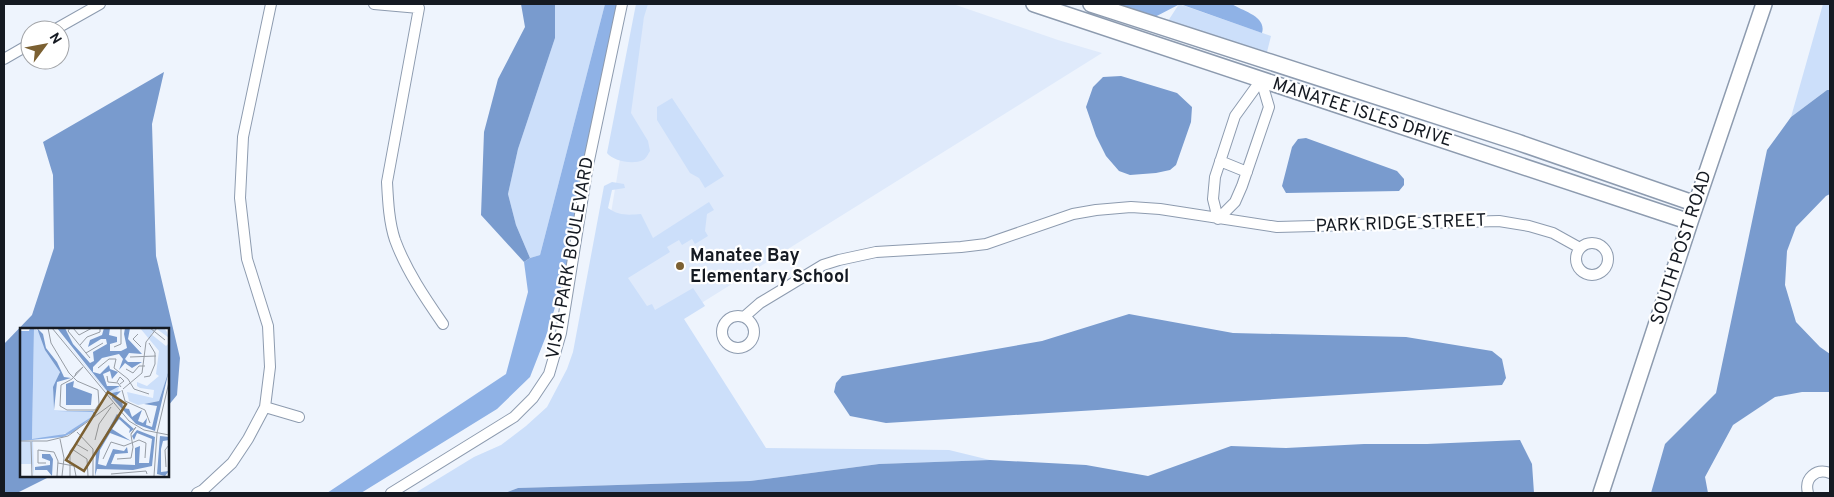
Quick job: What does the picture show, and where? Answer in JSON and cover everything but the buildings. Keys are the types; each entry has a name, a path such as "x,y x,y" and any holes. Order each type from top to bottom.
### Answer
{"street":[{"path":"70,21 100,4"},
{"path":"196,493 203,490 232,463 248,439 265,407 270,368 268,326 247,259 240,198 243,137 271,4"},
{"path":"374,4 419,8 387,182 388,203 398,246 420,291 443,324"},
{"name":"VISTA PARK BOULEVARD","path":"391,493 514,417 533,398 549,374 561,333 588,165 622,4"},
{"name":"MANATEE ISLES DRIVE","path":"1034,4 1690,222"},
{"name":"MANATEE ISLES DRIVE","path":"1091,4 1517,142 1696,204"},
{"name":"SOUTH POST ROAD","path":"1601,493 1764,4"},
{"path":"4,59 20,50"},
{"path":"1218,219 1213,199 1215,177 1235,116 1261,80 1265,60"},
{"path":"1218,219 1235,202 1268,107 1261,80"},
{"path":"1220,162 1247,172"},
{"name":"PARK RIDGE STREET","path":"744,317 760,303 823,265 876,252 961,248 986,244 1056,220 1096,210 1131,207 1160,209 1277,227 1500,221 1529,226 1553,233 1580,248"},
{"path":"265,407 299,418"},
{"path":"1808,493 1807,482 1811,476 1822,471 1830,473"}],"shaded area":[{"path":"521,4 555,4 555,38 518,149 508,194 516,225 530,258 524,262 481,215 484,132 498,79 525,27"},
{"path":"555,4 605,4 540,255 530,258 516,225 508,194 518,149 555,38"},
{"path":"605,4 622,4 575,244 546,336 530,377 497,409 361,493 327,493 506,374 528,292 524,262 540,255"},
{"path":"636,4 648,4 644,17 631,113 648,141 650,151 646,158 629,162 618,160 607,153"},
{"name":"Manatee Bay Elementary School","path":"646,4 953,4 1102,53 571,385 610,219"},
{"path":"1094,4 1180,4 1147,21"},
{"path":"1179,4 1271,36 1265,60 1168,21"},
{"path":"1180,4 1232,4 1257,18 1263,27 1262,33"},
{"path":"1823,4 1830,4 1830,90 1827,90 1791,117"},
{"path":"164,72 152,124 156,256 180,358 177,395 169,405 169,328 20,328 20,477 49,477 17,493 4,493 4,344 32,315 54,248 53,175 43,142"},
{"path":"1121,76 1177,93 1192,107 1191,122 1176,165 1170,170 1130,175 1119,171 1106,156 1096,136 1086,107 1093,87 1103,77"},
{"path":"1827,90 1830,90 1830,194 1796,227 1787,251 1785,285 1796,322 1820,347 1830,354 1830,392 1802,392 1775,397 1733,425 1705,477 1708,493 1651,493 1665,444 1716,393 1767,150 1791,117"},
{"path":"672,98 724,176 705,188 699,178 690,173 657,120 657,107"},
{"path":"1306,138 1397,171 1404,179 1404,185 1399,191 1286,193 1282,186 1292,147 1298,139"},
{"path":"612,182 624,184 625,188 612,190 608,208 620,214 641,214 653,238 709,202 714,210 707,214 705,231 708,236 695,244 692,239 682,245 679,240 667,247 670,252 628,278 647,306 652,304 655,310 693,288 705,306 684,319 766,448 949,450 990,460 879,464 750,481 518,488 505,493 415,493 474,457 501,445 547,407 567,369 573,352 604,186"},
{"path":"1129,314 1233,333 1406,337 1492,351 1502,359 1506,378 1502,385 886,423 850,416 834,392 836,383 842,376 1042,341"},
{"path":"1520,440 1532,464 1534,493 505,493 518,488 750,481 879,464 990,460 1086,465 1148,476 1231,446 1286,448"}],"place":[{"name":"Manatee Bay Elementary School","path":"680,266"}]}
